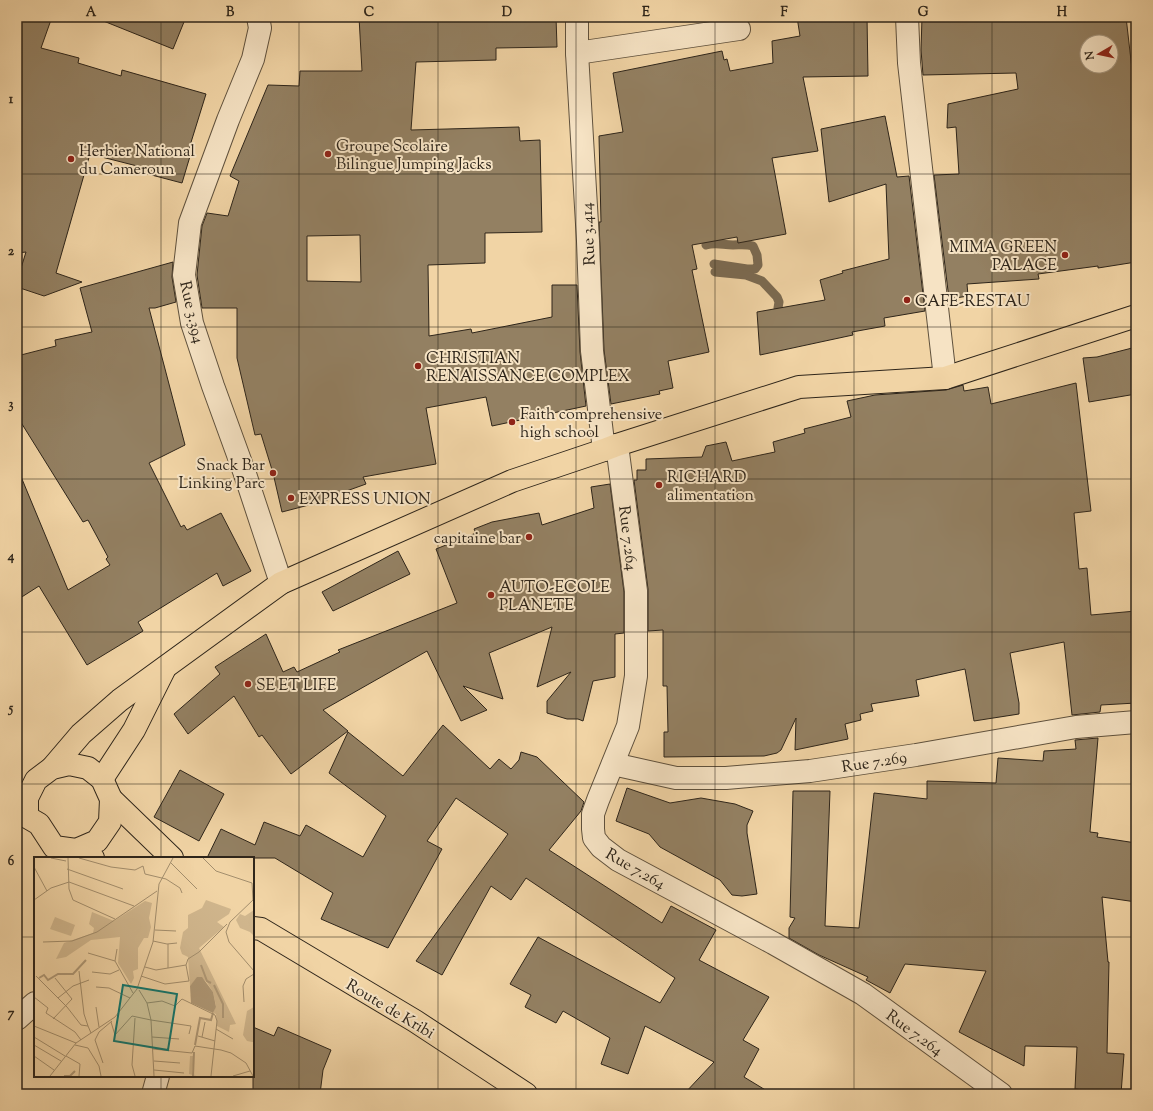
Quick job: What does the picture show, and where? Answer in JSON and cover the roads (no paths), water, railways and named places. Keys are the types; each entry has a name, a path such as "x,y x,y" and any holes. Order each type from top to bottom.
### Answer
{"main road":[{"path":"112,799 110,822 97,841 84,854 54,847 39,824 27,817 27,798 35,776 120,700 281,583 512,481 610,447 799,387 945,378 1136,316"},
{"path":"102,779 134,730 166,667"},
{"path":"35,776 69,764 88,768 102,779 112,799 171,857"},
{"path":"17,823 39,824"},
{"name":"Route de Kribi","path":"256,927 415,1022 526,1094"}],"street":[{"name":"Rue 3.394","path":"258,17 260,28 253,58 228,120 190,223 184,274 192,323 245,474 281,583"},
{"name":"Rue 3.414","path":"577,17 577,53 588,241 592,351 610,447"},
{"path":"907,17 909,63 945,378"},
{"path":"577,53 739,29"},
{"name":"Rue 7.264","path":"610,447 636,592 636,676 628,726 598,800 594,814 594,838 601,847 618,860 773,943 862,994 1001,1094"},
{"name":"Rue 7.269","path":"612,764 676,778 726,778 779,774 810,771 916,755 1076,727 1136,722"},
{"path":"17,1019 34,1004"},
{"path":"152,1094 158,1077"}],"waterway":[{"path":"706,245 716,244 753,246 757,255 758,265 755,269 747,269 714,264"},
{"path":"715,272 746,275 762,281 777,297 779,302 778,308"}],"place":[{"name":"Groupe Scolaire Bilingue Jumping Jacks","path":"328,154"},
{"name":"Herbier National du Cameroun","path":"71,159"},
{"name":"MIMA GREEN PALACE","path":"1065,255"},
{"name":"CAFE-RESTAU","path":"907,300"},
{"name":"CHRISTIAN RENAISSANCE COMPLEX","path":"418,366"},
{"name":"Faith comprehensive high school","path":"512,422"},
{"name":"Snack Bar Linking Parc","path":"273,473"},
{"name":"RICHARD alimentation","path":"659,485"},
{"name":"EXPRESS UNION","path":"291,498"},
{"name":"capitaine bar","path":"529,537"},
{"name":"AUTO-ECOLE PLANETE","path":"491,595"},
{"name":"SE ET LIFE","path":"248,684"}]}
